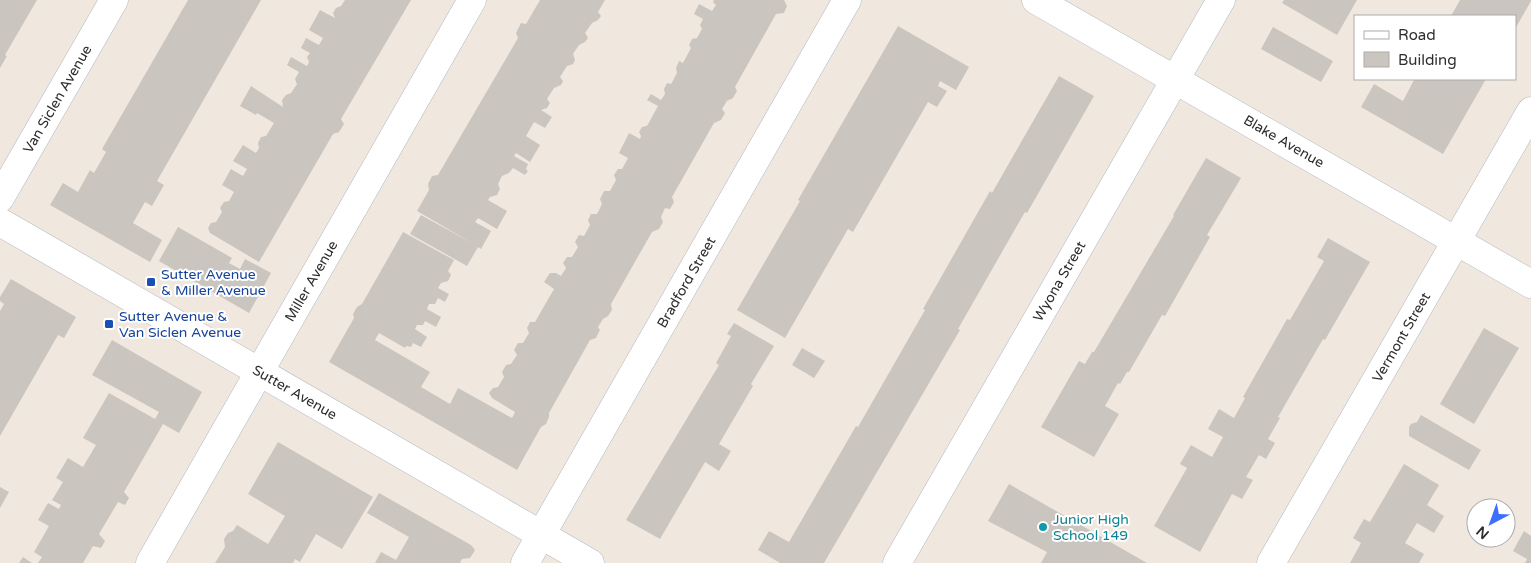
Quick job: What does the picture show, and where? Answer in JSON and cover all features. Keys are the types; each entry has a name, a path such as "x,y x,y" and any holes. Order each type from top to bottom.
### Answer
{"street":[{"name":"Van Siclen Avenue","path":"0,198 114,0"},
{"name":"Miller Avenue","path":"150,563 472,0"},
{"name":"Bradford Street","path":"525,563 846,0"},
{"name":"Blake Avenue","path":"1036,0 1531,284"},
{"name":"Wyona Street","path":"897,563 1221,0"},
{"name":"Vermont Street","path":"1270,563 1531,111"},
{"name":"Sutter Avenue","path":"0,222 590,563"}],"building":[{"path":"0,0 37,0 5,55 7,56 0,68"},
{"path":"188,0 261,0 157,181 164,185 152,206 145,202 133,223 162,240 150,262 50,205 63,183 78,192 90,170 94,173 106,152 102,149"},
{"path":"345,0 411,0 341,119 344,124 339,132 333,134 259,262 210,233 208,228 211,223 216,222 222,212 220,208 224,202 229,201 234,192 222,185 231,169 243,176 247,169 233,161 243,145 256,153 261,137 266,136 274,123 240,106 251,86 283,107 282,100 291,93 297,84 295,79 299,72 287,65 291,57 307,66 309,62 307,57 310,53 301,48 306,38 319,45 323,38 309,30 320,10 335,18 333,13"},
{"path":"540,0 605,0 598,12 601,16 592,23 585,33 588,38 579,45 573,54 575,60 573,64 567,66 560,77 563,81 561,85 554,88 547,99 550,103 547,108 541,110 552,117 545,128 534,122 526,136 540,145 530,162 516,153 514,156 528,164 526,169 528,171 525,175 513,168 509,173 502,176 498,184 500,189 497,195 490,197 488,200 507,211 497,229 478,218 475,222 491,231 481,249 478,247 467,266 410,234 421,215 472,243 417,211 429,190 428,184 432,176 438,175 518,38 516,33 521,23 526,24"},
{"path":"714,0 784,0 787,6 784,13 776,14 735,87 737,91 722,109 725,113 721,120 714,123 672,197 674,202 670,209 665,208 661,217 663,222 659,229 652,232 611,304 612,310 598,327 600,330 596,338 590,340 549,413 546,424 541,427 517,470 329,362 354,318 353,314 357,307 362,304 403,232 454,260 448,271 451,275 448,281 441,283 438,288 449,294 445,302 438,298 435,304 429,304 427,309 441,317 436,327 425,321 423,325 417,325 415,329 427,337 421,347 413,343 411,347 406,346 405,348 379,333 375,340 430,372 421,387 450,404 458,388 512,418 515,412 492,398 489,393 493,388 498,387 504,377 502,372 506,365 511,364 517,355 514,350 518,343 523,343 529,333 527,328 530,322 535,322 554,289 544,282 550,273 556,273 561,276 566,268 563,263 567,257 572,257 578,247 575,242 579,235 584,236 590,225 588,220 591,214 597,214 602,204 600,199 604,191 610,191 616,180 614,175 618,169 622,169 628,158 619,153 629,133 640,139 639,132 642,127 647,126 658,106 647,100 651,94 661,100 665,94 664,89 667,83 671,84 677,73 676,68 679,61 683,63 691,48 689,45 692,39 697,38 702,29 700,25 703,19 694,14 699,4 712,11 716,5 713,2"},
{"path":"1284,0 1357,0 1337,35 1282,3"},
{"path":"1460,0 1531,0 1516,27 1516,15 1452,15"},
{"path":"898,26 969,67 956,90 940,81 938,86 947,91 937,107 928,102 853,232 848,229 785,338 737,310"},
{"path":"1273,27 1333,61 1321,82 1261,49"},
{"path":"1059,76 1094,96 1027,213 1025,212 1014,231 958,329 960,330 824,563 780,563 758,550 769,531 789,542 925,310 923,309 990,191 992,193"},
{"path":"1414,80 1485,80 1443,154 1361,107 1374,84 1403,101"},
{"path":"1206,158 1241,178 1207,235 1210,237 1165,316 1162,315 1129,372 1127,372 1120,384 1118,383 1105,406 1119,414 1094,457 1041,427 1079,361 1085,364 1092,352 1094,352"},
{"path":"178,227 232,258 229,263 240,269 245,259 271,273 249,313 159,261"},
{"path":"1328,238 1370,262 1278,417 1280,418 1268,439 1275,443 1266,459 1259,455 1246,477 1253,480 1242,499 1232,494 1200,552 1154,526 1187,468 1180,464 1191,445 1212,457 1223,437 1208,429 1219,409 1234,418 1245,398 1243,397 1287,319 1290,320 1324,261 1317,257"},
{"path":"11,279 76,317 64,338 58,335 0,436 0,311 4,304 0,301 0,297"},
{"path":"734,323 774,346 719,444 731,451 719,471 705,462 660,539 626,520 719,365 716,363 731,336 727,334"},
{"path":"1484,328 1519,348 1474,424 1440,404"},
{"path":"112,340 202,392 179,433 163,424 124,492 129,498 125,505 118,502 99,534 105,541 101,548 93,546 83,563 38,563 42,557 34,552 49,526 38,520 48,503 59,509 61,505 52,500 63,482 56,478 68,458 83,467 96,445 83,438 109,393 155,419 159,412 92,375"},
{"path":"802,348 825,361 814,378 792,365"},
{"path":"1421,415 1481,450 1469,470 1409,436 1409,427 1417,422"},
{"path":"278,442 373,497 342,549 316,534 300,562 295,559 293,563 215,563 225,547 224,539 237,525 268,544 285,516 248,494"},
{"path":"1404,464 1439,485 1427,505 1444,516 1434,533 1417,523 1405,543 1424,554 1419,563 1350,563 1361,543 1353,538 1364,519 1370,522"},
{"name":"Junior High School 149","path":"1009,484 1147,563 1041,563 1047,552 988,521"},
{"path":"0,487 9,492 0,508"},
{"path":"379,493 471,545 475,550 470,558 462,559 460,563 375,563 381,552 396,560 409,537 367,513"},
{"path":"1524,531 1531,536 1531,563 1525,563 1527,559 1513,551"},
{"path":"23,557 32,563 19,563"}],"place":[{"name":"Sutter Avenue & Miller Avenue","path":"151,282"},
{"name":"Sutter Avenue & Van Siclen Avenue","path":"109,324"},
{"name":"Junior High School 149","path":"1043,527"}]}
